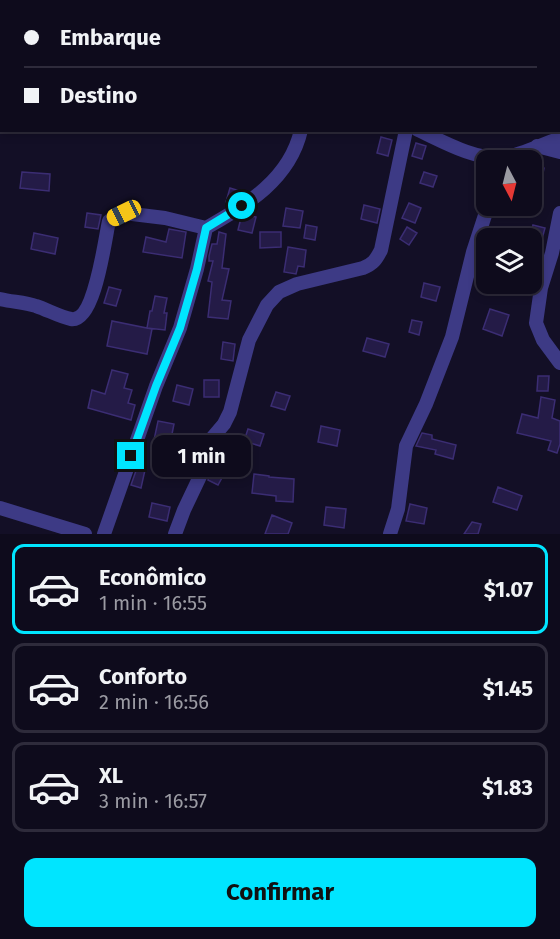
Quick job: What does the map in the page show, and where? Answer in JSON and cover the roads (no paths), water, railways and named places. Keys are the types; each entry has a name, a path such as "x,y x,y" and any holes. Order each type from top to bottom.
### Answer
{"street":[{"path":"0,299 34,305 76,319 86,310 94,292 109,221 124,213 165,218 206,228 242,206 275,181 294,150 300,132"},
{"path":"176,534 202,470 207,444 224,424 230,412 249,340 267,305 279,292 297,284 373,264 381,250 406,132"},
{"path":"423,132 476,154"},
{"path":"527,150 560,138"},
{"path":"537,146 560,152"},
{"path":"560,213 552,253 541,288 536,323 543,340 560,363"},
{"path":"390,534 400,497 406,446 426,404 452,337 473,252 485,216"},
{"path":"104,534 156,386 180,328 206,228"},
{"path":"0,508 85,534"}]}
